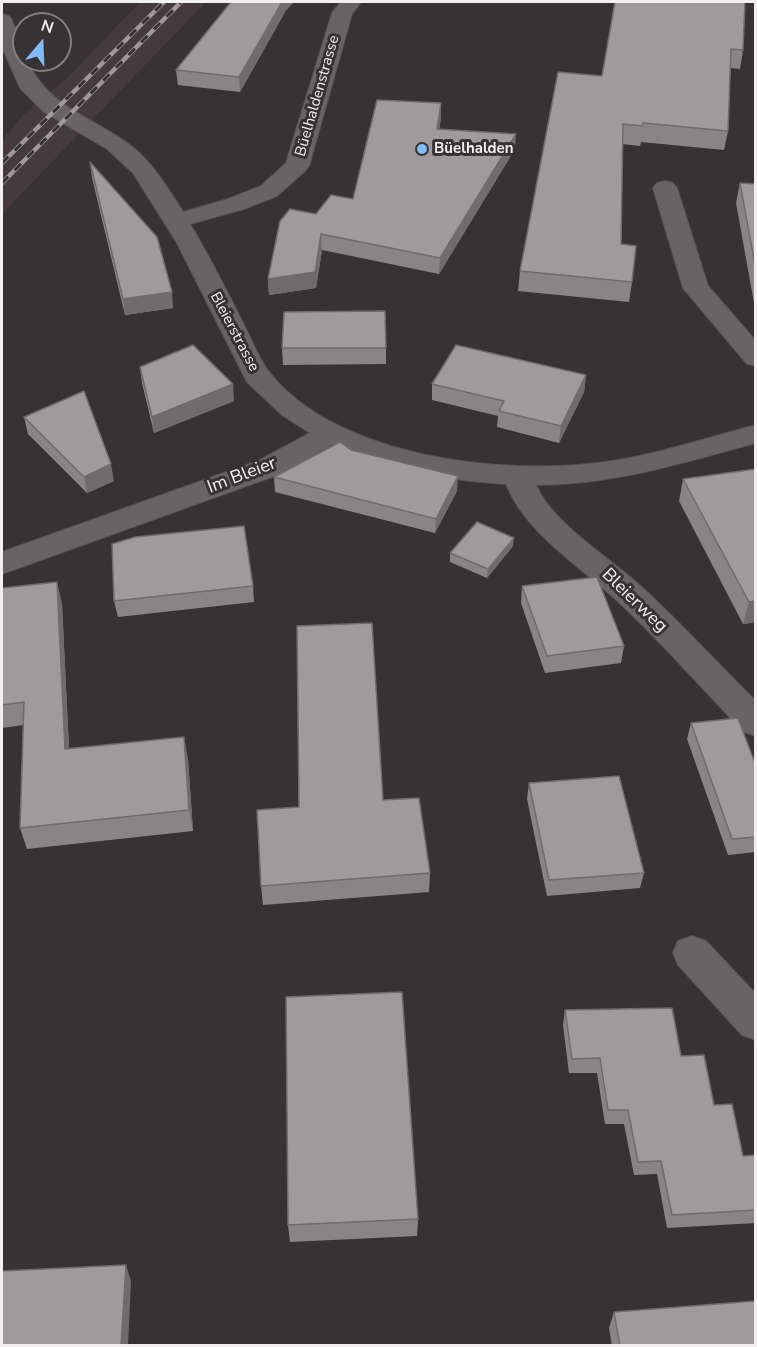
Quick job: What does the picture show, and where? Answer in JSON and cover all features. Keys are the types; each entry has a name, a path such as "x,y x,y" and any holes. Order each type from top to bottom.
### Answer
{"street":[{"name":"Büelhaldenstrasse","path":"176,220 236,204 269,191 297,166 342,13 351,2"},
{"name":"Bleierstrasse","path":"2,20 29,84 46,102 108,139 139,166 176,220 257,376 277,397 332,434 377,450 441,467 518,477 589,474 756,434"},
{"path":"665,188 696,288 756,358"},
{"name":"Im Bleier","path":"2,563 270,467 332,434"},
{"name":"Bleierweg","path":"518,477 527,499 553,528 625,590 756,723"},
{"path":"692,952 756,1022"}],"shaded area":[{"path":"140,2 206,2 2,214 2,140 22,116 70,75"}],"building":[{"path":"231,2 282,2 239,77 176,70"},
{"path":"615,2 745,2 743,50 731,49 728,131 643,123 643,126 623,124 621,244 636,246 632,282 520,271 558,72 602,76"},
{"path":"377,100 441,103 437,129 516,134 440,258 321,234 315,272 268,279 280,221 290,209 316,214 331,195 353,199"},
{"path":"90,162 157,237 172,292 123,299"},
{"path":"740,183 756,184 756,270"},
{"path":"385,311 386,348 282,348 284,312"},
{"path":"193,345 233,384 152,417 140,367"},
{"path":"456,345 586,375 561,426 499,411 504,401 432,384"},
{"path":"84,391 111,464 84,477 24,417"},
{"path":"340,442 351,450 458,476 436,519 274,477"},
{"path":"756,469 756,601 749,602 683,479"},
{"path":"477,522 514,538 488,569 450,553"},
{"path":"244,526 253,586 114,601 112,544 135,537"},
{"path":"597,577 624,646 547,656 522,586"},
{"path":"57,582 65,749 184,737 189,810 20,828 24,702 2,705 2,588"},
{"path":"372,623 383,800 419,798 430,873 261,886 257,810 299,807 297,626"},
{"path":"738,718 756,766 756,837 732,839 691,723"},
{"path":"619,776 644,873 549,880 529,783"},
{"path":"402,992 418,1219 288,1225 286,997"},
{"path":"672,1008 681,1056 704,1055 714,1105 732,1104 743,1156 756,1155 756,1210 672,1215 661,1161 638,1162 628,1110 608,1110 600,1058 572,1059 565,1010"},
{"path":"126,1265 121,1346 2,1346 2,1271"},
{"path":"756,1301 756,1346 620,1346 614,1312"}],"railway":[{"path":"2,163 164,2"},
{"path":"2,183 181,2"}],"place":[{"name":"Büelhalden","path":"422,149"}]}
